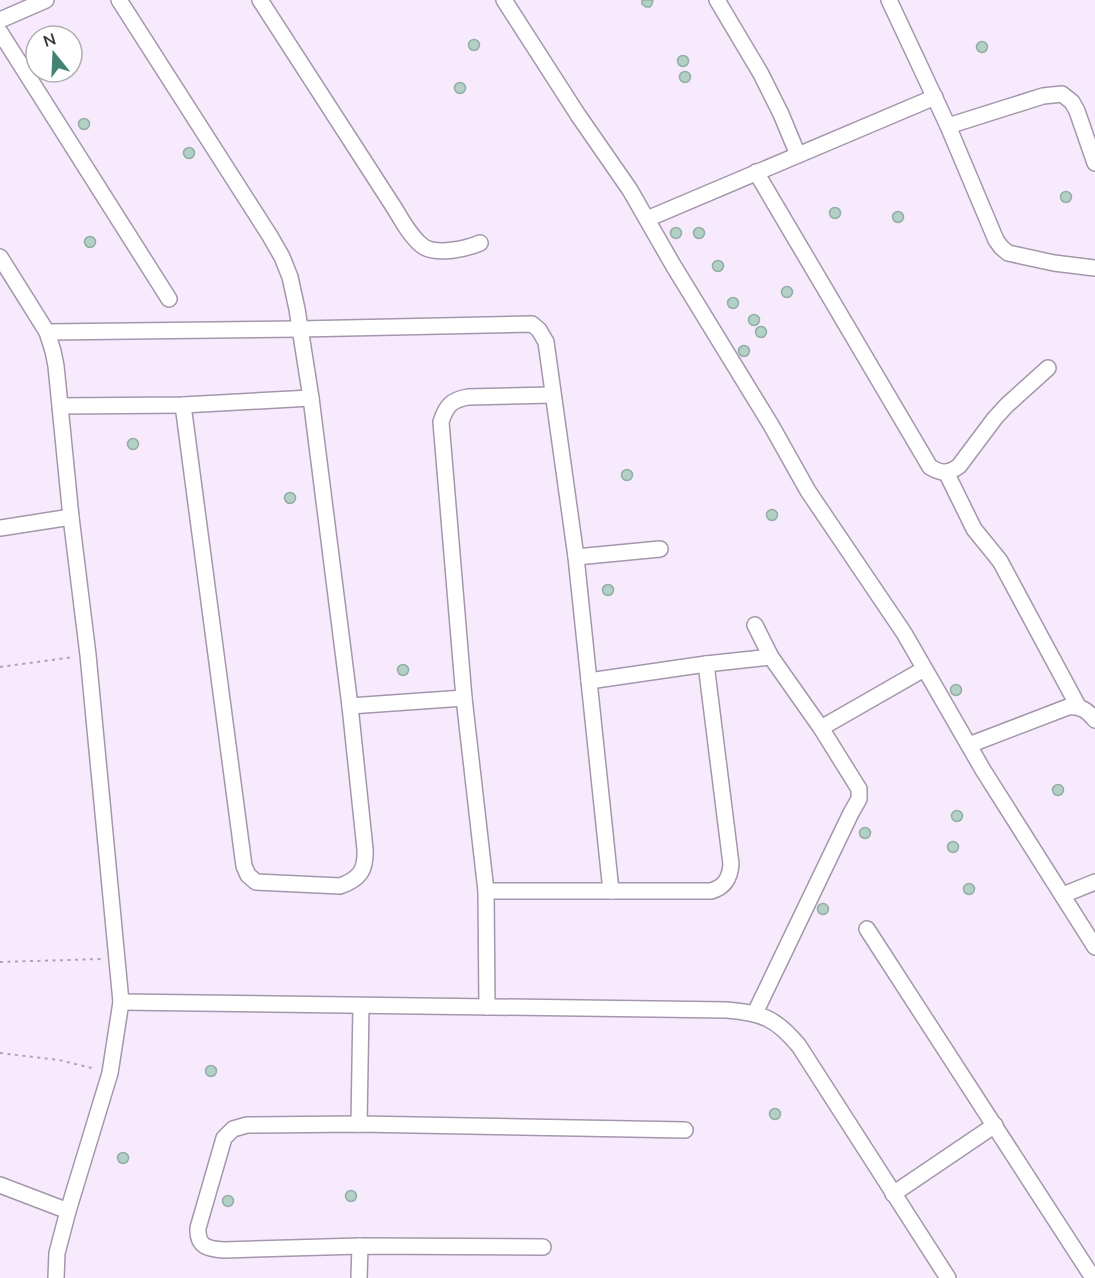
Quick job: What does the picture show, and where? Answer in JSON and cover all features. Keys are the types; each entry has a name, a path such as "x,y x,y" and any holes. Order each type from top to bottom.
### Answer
{"street":[{"path":"0,20 46,0"},
{"path":"119,0 282,257 290,277 311,398 350,706 365,849 365,862 362,870 349,883 340,886 256,882 248,875 244,866 183,405"},
{"path":"260,0 415,238 426,248 437,250 456,250 480,243"},
{"path":"504,0 578,115 630,190 808,491 904,633 969,745 1095,948"},
{"path":"717,0 782,114 798,155"},
{"path":"889,0 1001,247 1008,253 1054,263 1095,268"},
{"path":"0,32 169,299"},
{"path":"948,126 1043,96 1062,94 1072,102 1077,111 1095,163"},
{"path":"646,219 935,98"},
{"path":"756,172 930,467 946,472 959,466 995,418 1048,369"},
{"path":"0,257 47,332 54,351 88,655 121,1002 110,1073 68,1211 57,1253 56,1278"},
{"path":"47,332 532,324 539,330 546,342 576,557 611,891"},
{"path":"487,1007 486,891 464,698 441,422 448,406 461,398 553,395"},
{"path":"60,406 183,405 311,398"},
{"path":"946,472 974,529 1000,561 1078,706 1095,720"},
{"path":"0,528 71,517"},
{"path":"576,557 660,549"},
{"path":"755,625 771,657 859,789 859,799 755,1014"},
{"path":"589,681 771,657"},
{"path":"486,891 711,891 718,889 728,879 731,864 706,664"},
{"path":"820,728 924,669"},
{"path":"350,706 464,698"},
{"path":"969,745 1059,710 1078,706"},
{"path":"1063,895 1095,882"},
{"path":"867,929 1093,1278"},
{"path":"121,1002 727,1010 755,1014 772,1020 799,1046 948,1278"},
{"path":"359,1124 361,1006"},
{"path":"543,1247 360,1246 224,1250 206,1247 198,1240 197,1235 221,1144 229,1132 239,1127 254,1124 359,1124 686,1130"},
{"path":"893,1194 994,1125"},
{"path":"0,1185 68,1211"},
{"path":"359,1278 360,1246"}],"path":[{"path":"0,668 88,655"},
{"path":"0,962 117,959"},
{"path":"0,1053 58,1060 110,1073"}],"building":[{"path":"642,0 653,0 650,7 646,7 642,4"},
{"path":"474,39 480,45 474,51 468,45"},
{"path":"982,41 988,47 982,53 976,47"},
{"path":"683,55 689,61 683,67 677,61"},
{"path":"685,71 691,77 685,83 679,77"},
{"path":"460,82 466,88 460,94 454,88"},
{"path":"84,118 90,124 84,130 78,124"},
{"path":"189,147 195,153 189,159 183,153"},
{"path":"1066,191 1072,197 1066,203 1060,197"},
{"path":"835,207 841,213 835,219 829,213"},
{"path":"898,211 904,217 898,223 892,217"},
{"path":"676,227 682,233 676,239 670,233"},
{"path":"699,227 705,233 699,239 693,233"},
{"path":"90,236 96,242 90,248 84,242"},
{"path":"718,260 724,266 718,272 712,266"},
{"path":"787,286 793,292 787,298 781,292"},
{"path":"733,297 739,303 733,309 727,303"},
{"path":"754,314 760,320 754,326 748,320"},
{"path":"761,326 767,332 761,338 755,332"},
{"path":"744,345 750,351 744,357 738,351"},
{"path":"133,438 139,444 133,450 127,444"},
{"path":"627,469 633,475 627,481 621,475"},
{"path":"290,492 296,498 290,504 284,498"},
{"path":"772,509 778,515 772,521 766,515"},
{"path":"608,584 614,590 608,596 602,590"},
{"path":"403,664 409,670 403,676 397,670"},
{"path":"956,684 962,690 956,696 950,690"},
{"path":"1058,784 1064,790 1058,796 1052,790"},
{"path":"957,810 963,816 957,822 951,816"},
{"path":"865,827 871,833 865,839 859,833"},
{"path":"953,841 959,847 953,853 947,847"},
{"path":"969,883 975,889 969,895 963,889"},
{"path":"823,903 829,909 823,915 817,909"},
{"path":"211,1065 217,1071 211,1077 205,1071"},
{"path":"775,1108 781,1114 775,1120 769,1114"},
{"path":"123,1152 129,1158 123,1164 117,1158"},
{"path":"351,1190 357,1196 351,1202 345,1196"},
{"path":"228,1195 234,1201 228,1207 222,1201"}]}
